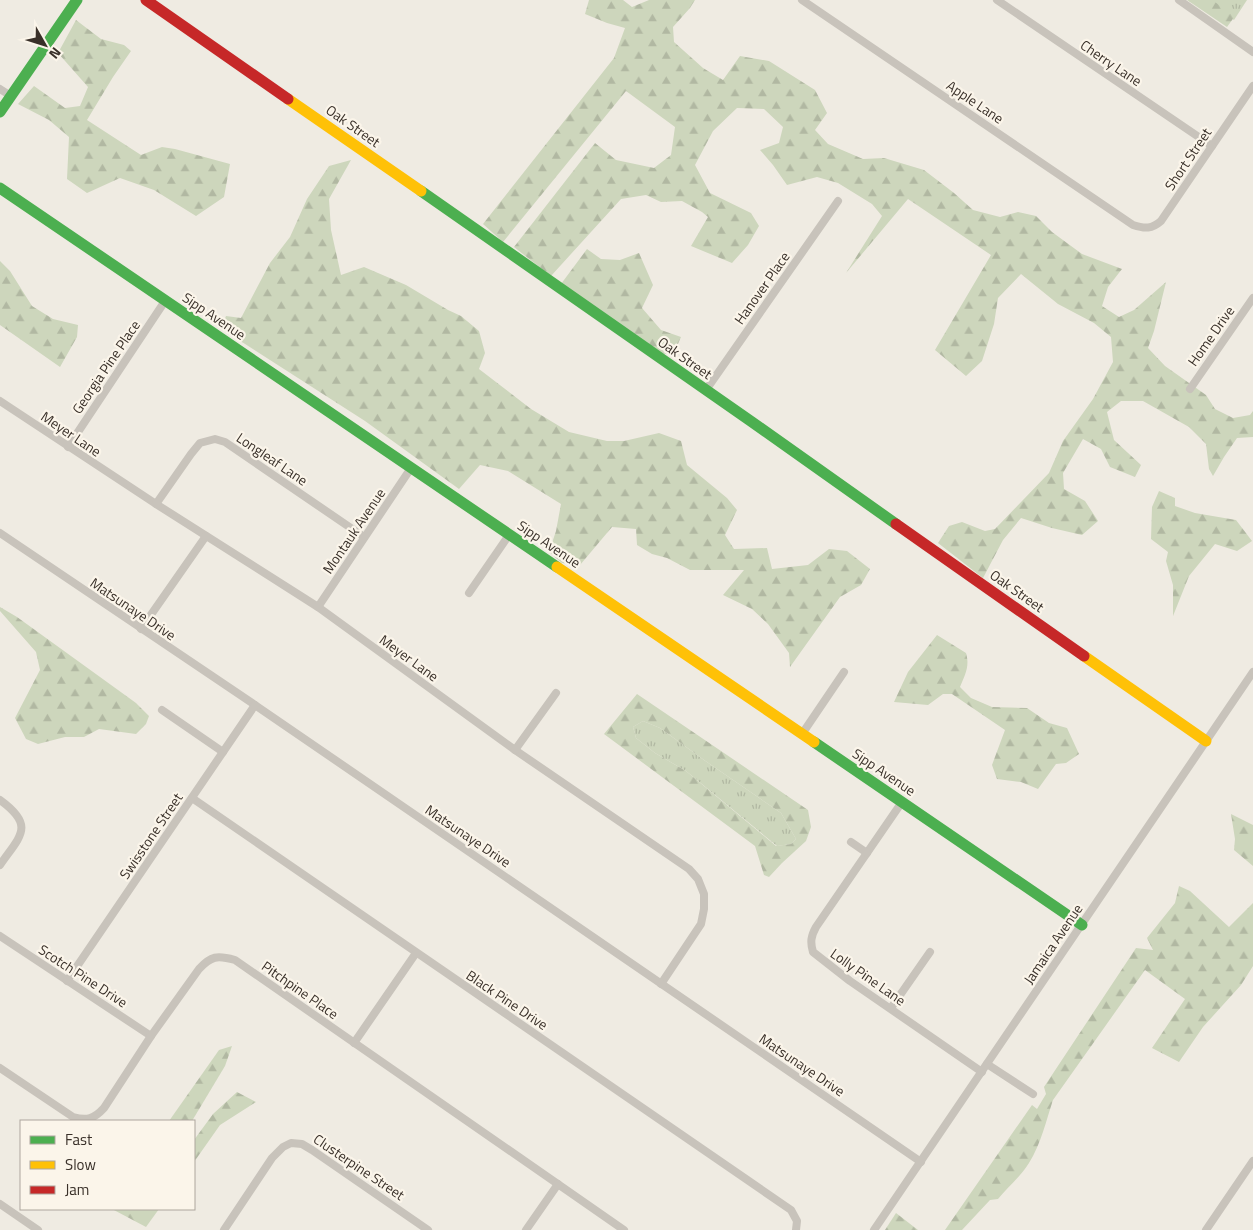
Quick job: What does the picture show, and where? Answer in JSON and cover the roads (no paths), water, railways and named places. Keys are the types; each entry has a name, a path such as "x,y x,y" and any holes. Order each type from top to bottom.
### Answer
{"street":[{"path":"0,112 77,0"},
{"name":"Oak Street","path":"146,0 1206,741"},
{"name":"Apple Lane","path":"802,0 1133,225"},
{"name":"Cherry Lane","path":"997,0 1212,146"},
{"path":"1179,0 1253,52"},
{"name":"Short Street","path":"1133,225 1148,228 1156,226 1161,221 1253,86"},
{"path":"0,89 11,96"},
{"name":"Sipp Avenue","path":"0,188 1082,925"},
{"name":"Hanover Place","path":"706,390 838,201"},
{"name":"Home Drive","path":"1190,389 1253,298"},
{"name":"Georgia Pine Place","path":"68,447 165,301"},
{"name":"Meyer Lane","path":"0,401 68,447 318,607 515,750 689,869 698,879 704,894 701,924 662,984"},
{"name":"Longleaf Lane","path":"156,504 200,443 215,439 225,442 364,537"},
{"name":"Montauk Avenue","path":"318,607 411,468"},
{"name":"Matsunaye Drive","path":"0,533 255,705 921,1162"},
{"path":"469,593 509,535"},
{"path":"140,629 206,536"},
{"path":"802,734 844,672"},
{"name":"Jamaica Avenue","path":"874,1230 1253,672"},
{"path":"515,750 556,692"},
{"name":"Swisstone Street","path":"67,980 255,705"},
{"path":"162,710 223,752"},
{"name":"Black Pine Drive","path":"192,798 791,1210 797,1220 796,1230"},
{"path":"0,800 10,807 21,820 22,828 19,838 0,865"},
{"name":"Lolly Pine Lane","path":"902,802 816,927 811,936 811,946 818,958 982,1072"},
{"path":"851,842 867,853"},
{"name":"Scotch Pine Drive","path":"0,936 152,1036"},
{"path":"891,1008 930,952"},
{"path":"354,1043 416,953"},
{"name":"Pitchpine Place","path":"0,1068 73,1117 81,1119 97,1115 104,1108 198,969 206,961 214,957 224,957 234,960 624,1230"},
{"path":"987,1064 1033,1094"},
{"name":"Clusterpine Street","path":"225,1228 272,1158 283,1147 291,1143 302,1144 307,1147 428,1230"},
{"path":"1206,1230 1253,1160"},
{"path":"526,1230 558,1184"},
{"path":"0,1204 38,1230"},
{"path":"225,1228 234,1230"}]}
